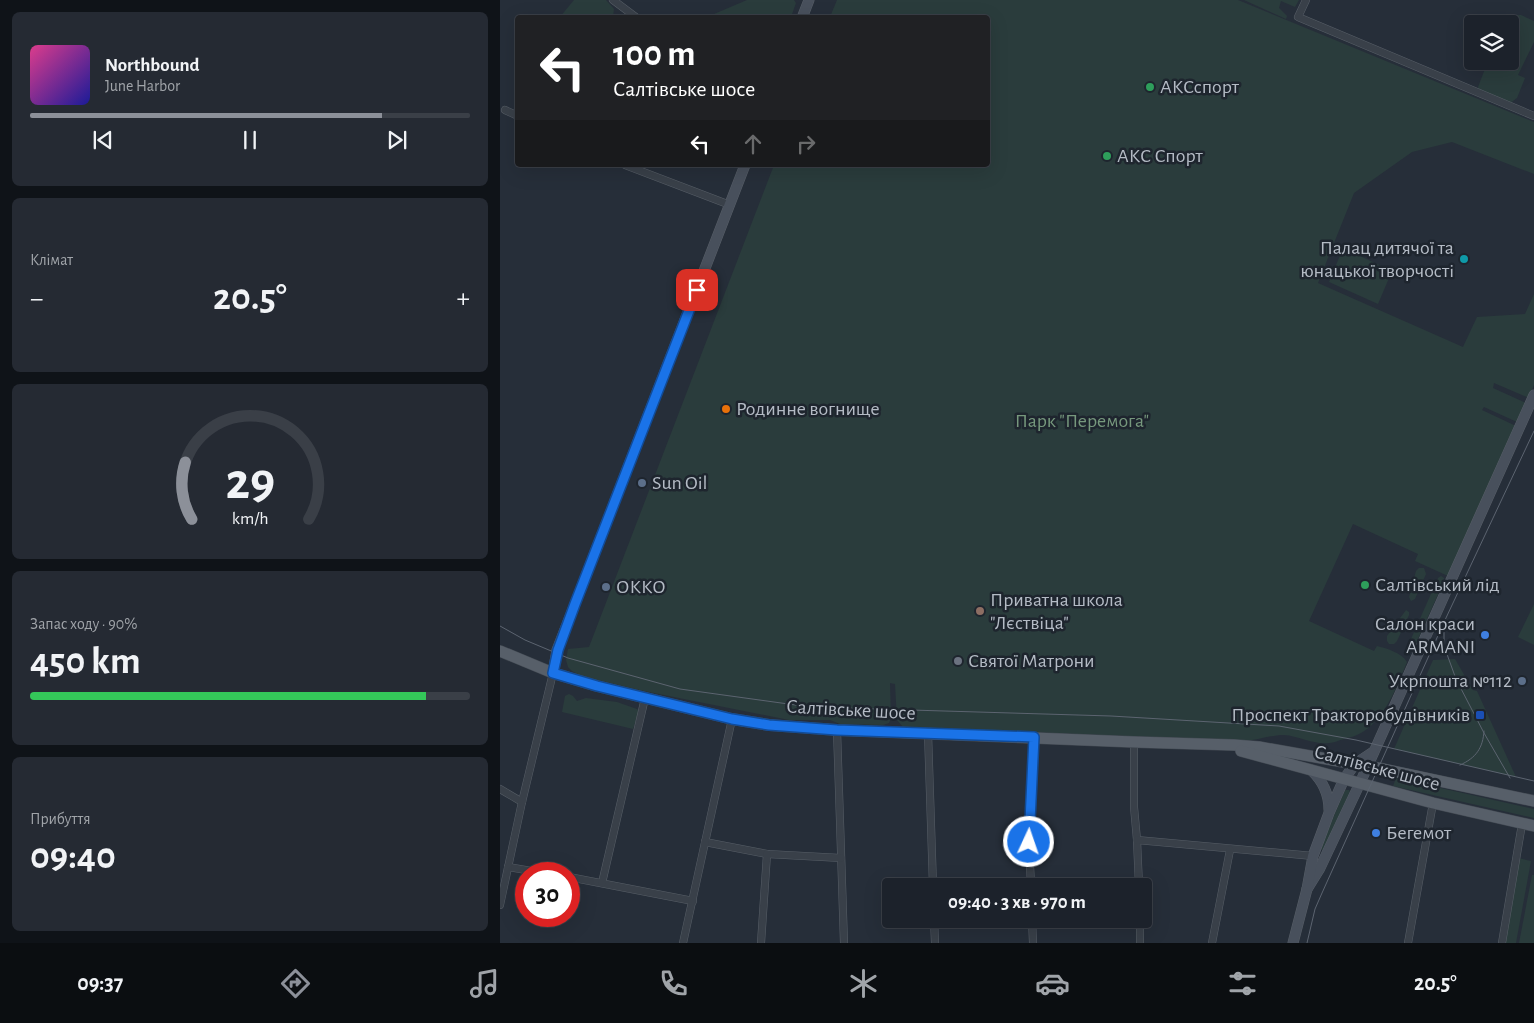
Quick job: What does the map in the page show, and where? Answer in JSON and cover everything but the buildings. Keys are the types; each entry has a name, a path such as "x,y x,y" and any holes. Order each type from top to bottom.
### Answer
{"main road":[{"path":"803,15 809,0"},
{"path":"553,673 558,650 575,604 744,167"},
{"path":"1308,889 1323,862 1360,783 1534,395"},
{"name":"Салтівське шосе","path":"500,651 553,673 732,719 769,725 837,730 1260,747 1367,766 1534,801"},
{"name":"Салтівське шосе","path":"1210,744 1248,752 1433,803 1528,825"},
{"path":"1293,943 1308,889 1313,856 1329,813 1344,779 1355,764 1373,752"},
{"path":"1310,770 1320,778 1326,788 1329,813"}],"street":[{"path":"613,0 632,15"},
{"path":"1306,0 1298,17 1534,116"},
{"path":"505,110 515,115"},
{"path":"630,167 730,205"},
{"path":"500,906 522,802 553,673"},
{"path":"602,883 645,698"},
{"path":"683,943 732,719"},
{"path":"837,730 844,943"},
{"path":"928,733 933,878"},
{"path":"1031,878 1029,842 1034,737"},
{"path":"1134,742 1134,807 1139,878"},
{"path":"500,789 522,802"},
{"path":"1408,943 1433,803"},
{"path":"1502,943 1528,825"},
{"path":"1137,840 1230,850 1313,856"},
{"path":"705,842 767,854 841,858"},
{"path":"1212,943 1230,850"},
{"path":"762,943 767,854"},
{"path":"508,867 515,868"},
{"path":"580,879 693,901"},
{"path":"934,928 935,943"},
{"path":"1032,928 1033,943"},
{"path":"1140,928 1140,943"}],"green space":[{"path":"574,0 606,0 614,9 613,15 562,15"},
{"path":"747,0 794,0 796,3 792,15 712,15"},
{"name":"Парк \"Перемога\"","path":"837,0 1238,0 1534,122 1534,174 1452,142 1412,152 1354,193 1318,283 1463,347 1477,317 1525,314 1534,294 1534,385 1529,398 1494,383 1493,388 1526,403 1517,422 1484,407 1482,410 1516,426 1448,576 1415,561 1418,554 1353,524 1309,621 1374,651 1377,646 1394,651 1407,662 1389,702 1376,721 1368,728 1355,736 1333,743 1323,743 1284,735 1246,741 903,727 897,720 895,684 890,683 891,718 889,723 883,725 840,724 830,720 789,720 639,690 581,676 568,667 566,660 568,649 589,647 773,167 990,167 990,15 831,15"},
{"path":"1244,0 1299,0 1295,7 1281,1 1279,8 1287,16 1286,19"},
{"path":"1519,15 1534,21 1534,42 1518,75 1525,78 1517,98 1509,104 1479,91 1478,87 1485,70 1519,70"},
{"path":"1343,248 1392,271 1378,304 1329,282"},
{"path":"1419,568 1424,568 1426,574 1415,599 1411,601 1409,597 1416,571"},
{"path":"1441,576 1444,578 1444,581 1413,650 1408,652 1407,648 1438,578"},
{"path":"1534,604 1534,645 1518,637"},
{"path":"1406,610 1409,612 1409,615 1397,641 1394,644 1389,644 1387,636"},
{"path":"1455,659 1473,690 1477,691 1516,777 1394,749 1433,660"},
{"path":"569,694 577,701 586,698 617,702 637,709 639,711 633,729 562,712 565,696"},
{"path":"1396,778 1534,809 1534,818 1393,786"},
{"path":"1345,790 1350,792 1323,850 1320,849"},
{"path":"1518,858 1531,861 1516,943 1504,943"},
{"path":"1532,875 1534,875 1534,943 1519,943"}],"tram line":[{"path":"1307,943 1315,909 1322,893 1445,620 1534,431"},
{"path":"500,626 525,640 568,658 680,689 810,707 1111,716 1279,726 1356,740 1534,781"},
{"path":"1444,629 1444,646 1456,679 1510,778"},
{"path":"1460,765 1478,752 1484,731"}],"place":[{"name":"АКСспорт","path":"1150,87"},
{"name":"АКС Спорт","path":"1107,156"},
{"name":"Палац дитячої та юнацької творчості","path":"1464,259"},
{"name":"Родинне вогнище","path":"726,409"},
{"name":"Sun Oil","path":"642,483"},
{"name":"Салтівський лід","path":"1365,585"},
{"name":"ОККО","path":"606,587"},
{"name":"Приватна школа \"Лєствіца\"","path":"980,611"},
{"name":"Салон краси ARMANI","path":"1485,635"},
{"name":"Святої Матрони","path":"958,661"},
{"name":"Укрпошта №112","path":"1522,681"},
{"name":"Проспект Тракторобудівників","path":"1480,715"},
{"name":"Бегемот","path":"1376,833"}],"route":[{"path":"697,290 575,604 558,650 553,673 597,686 732,719 769,725 837,730 1034,737 1029,842"}]}
